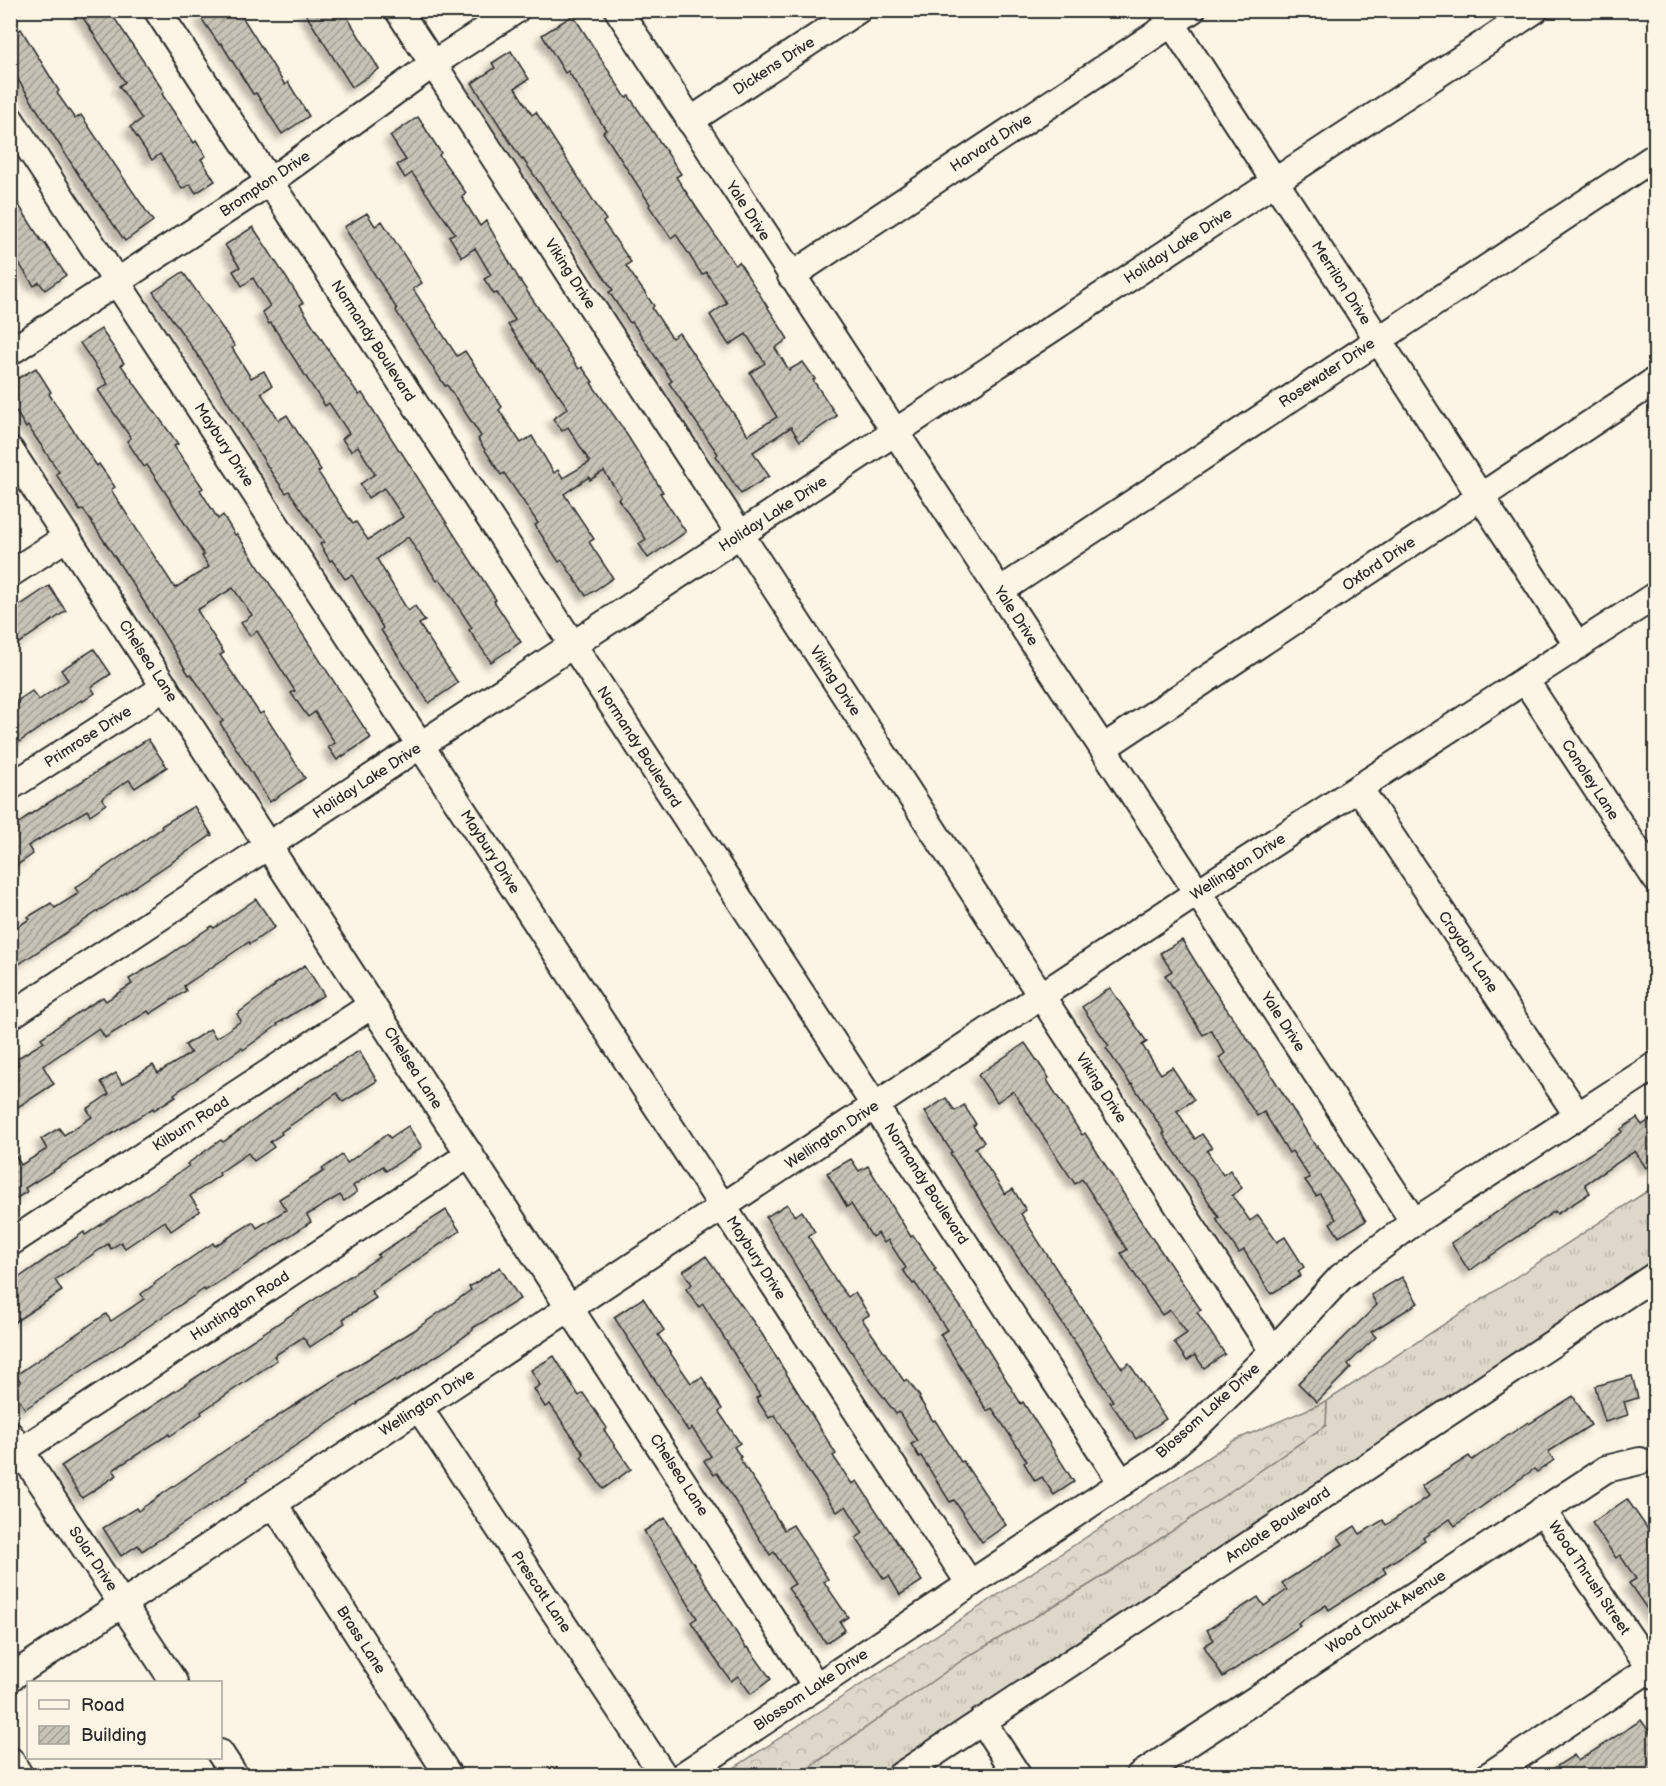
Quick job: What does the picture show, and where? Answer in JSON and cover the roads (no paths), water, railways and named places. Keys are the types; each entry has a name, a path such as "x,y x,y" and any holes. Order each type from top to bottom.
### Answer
{"street":[{"name":"Normandy Boulevard","path":"158,10 1122,1483"},
{"name":"Viking Drive","path":"398,10 1273,1352"},
{"name":"Brompton Drive","path":"10,352 269,182 433,64 516,10"},
{"name":"Yale Drive","path":"618,10 790,276 896,433 1414,1222"},
{"name":"Dickens Drive","path":"690,121 858,10"},
{"name":"Holiday Lake Drive","path":"10,1016 1535,10"},
{"name":"Merrilon Drive","path":"1175,15 1275,182 1578,646"},
{"name":"Harvard Drive","path":"790,276 1175,15"},
{"name":"Maybury Drive","path":"10,119 970,1584"},
{"name":"Rosewater Drive","path":"1000,591 1656,156"},
{"name":"Oxford Drive","path":"1103,748 1656,380"},
{"name":"Chelsea Lane","path":"10,450 816,1686"},
{"path":"10,574 67,537"},
{"name":"Wellington Drive","path":"10,1678 1198,892 1656,595"},
{"name":"Conoley Lane","path":"1525,680 1656,879"},
{"name":"Primrose Drive","path":"10,787 165,687"},
{"name":"Croydon Lane","path":"1359,788 1578,1116"},
{"name":"Kilburn Road","path":"10,1243 372,1005"},
{"name":"Blossom Lake Drive","path":"682,1776 1162,1456 1201,1422 1273,1352 1341,1276 1414,1222 1656,1065"},
{"name":"Huntington Road","path":"14,1448 470,1155"},
{"name":"Anclote Boulevard","path":"900,1776 1656,1275"},
{"name":"Prescott Lane","path":"419,1408 664,1776"},
{"name":"Solar Drive","path":"14,1448 123,1604 173,1681"},
{"name":"Wood Chuck Avenue","path":"1139,1776 1606,1468 1640,1461"},
{"name":"Brass Lane","path":"274,1504 448,1776"},
{"name":"Wood Thrush Street","path":"1542,1510 1653,1672"},
{"path":"1488,1776 1653,1672"},
{"path":"982,1721 1018,1776"},
{"path":"222,1756 236,1776"},
{"path":"10,1760 20,1776"}]}
